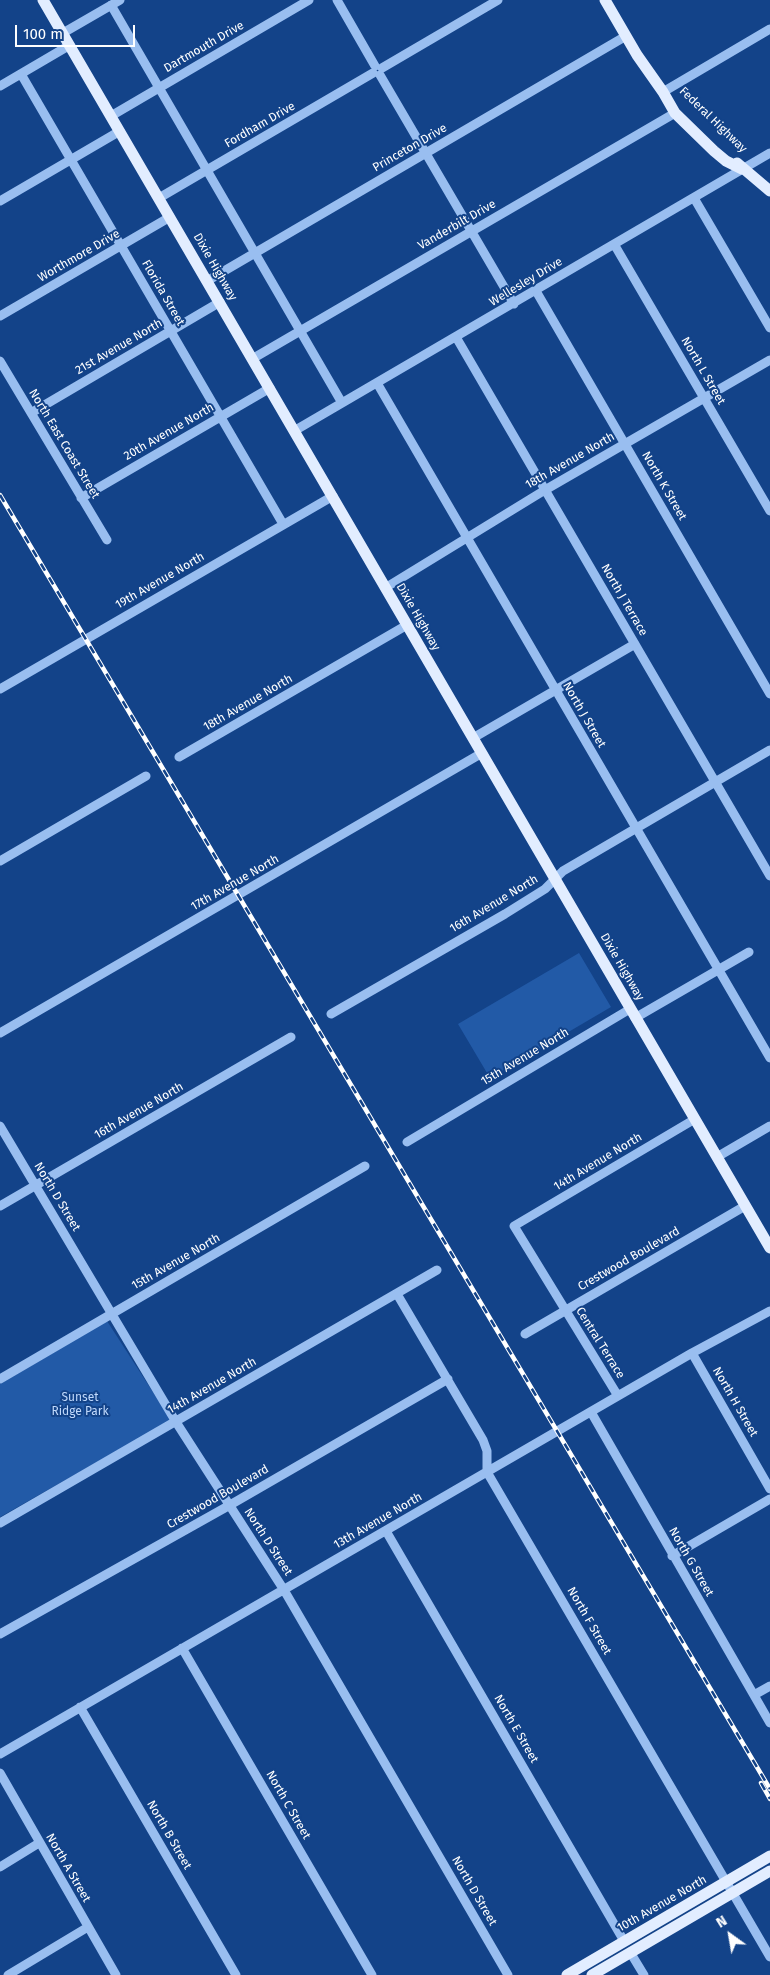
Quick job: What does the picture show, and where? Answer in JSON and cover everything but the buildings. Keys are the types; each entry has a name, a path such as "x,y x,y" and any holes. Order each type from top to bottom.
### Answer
{"main road":[{"name":"Dixie Highway","path":"43,0 770,1248"},
{"name":"Federal Highway","path":"605,0 675,113 726,161 742,169 770,191"},
{"name":"Federal Highway","path":"663,92 674,99 692,120 731,156 742,169"},
{"name":"10th Avenue North","path":"568,1975 770,1856"},
{"name":"10th Avenue North","path":"592,1975 770,1871"}],"street":[{"path":"63,33 120,0"},
{"name":"Dartmouth Drive","path":"111,116 309,0"},
{"path":"337,0 514,304"},
{"name":"Fordham Drive","path":"159,198 498,0"},
{"path":"111,5 342,403"},
{"path":"663,92 770,29"},
{"name":"Princeton Drive","path":"207,281 626,36"},
{"path":"0,86 70,45"},
{"name":"Florida Street","path":"21,74 283,524"},
{"name":"Vanderbilt Drive","path":"252,359 675,113"},
{"path":"0,201 120,131"},
{"name":"Wellesley Drive","path":"294,431 770,153"},
{"path":"694,198 770,328"},
{"name":"Worthmore Drive","path":"0,316 170,217"},
{"name":"North L Street","path":"614,244 770,511"},
{"name":"North K Street","path":"536,291 770,694"},
{"name":"21st Avenue North","path":"31,413 220,302"},
{"name":"North J Terrace","path":"456,337 770,876"},
{"name":"18th Avenue North","path":"385,588 545,490 770,360"},
{"name":"North East Coast Street","path":"0,361 107,540"},
{"name":"North J Street","path":"377,383 770,1058"},
{"name":"20th Avenue North","path":"81,498 270,388"},
{"name":"19th Avenue North","path":"0,689 333,496"},
{"name":"18th Avenue North","path":"179,757 407,625"},
{"path":"473,738 635,644"},
{"name":"16th Avenue North","path":"331,1014 505,914 545,889 563,871 770,750"},
{"name":"17th Avenue North","path":"0,1034 482,753"},
{"path":"0,861 146,776"},
{"name":"15th Avenue North","path":"407,1142 633,1013 718,970 748,952"},
{"name":"16th Avenue North","path":"0,1206 290,1037"},
{"name":"14th Avenue North","path":"514,1226 695,1119"},
{"name":"North D Street","path":"0,1126 176,1422 284,1590 508,1975"},
{"path":"717,1157 770,1126"},
{"name":"15th Avenue North","path":"0,1379 366,1166"},
{"name":"Crestwood Boulevard","path":"525,1334 745,1206"},
{"name":"Central Terrace","path":"514,1226 618,1396"},
{"name":"14th Avenue North","path":"0,1523 437,1270"},
{"name":"North F Street","path":"397,1294 484,1440 487,1451 487,1472 770,1957"},
{"name":"13th Avenue North","path":"0,1754 692,1353 770,1312"},
{"name":"North H Street","path":"692,1353 770,1489"},
{"name":"Crestwood Boulevard","path":"0,1634 230,1505 448,1379"},
{"name":"North G Street","path":"591,1412 672,1556 770,1723"},
{"path":"672,1556 770,1499"},
{"name":"North E Street","path":"386,1531 624,1941"},
{"name":"North C Street","path":"182,1648 372,1975"},
{"path":"754,1695 770,1686"},
{"name":"North B Street","path":"80,1707 236,1975"},
{"name":"North A Street","path":"0,1773 116,1975"},
{"path":"0,1867 40,1844"},
{"path":"8,1975 88,1927"},
{"path":"630,1952 644,1975"}],"green space":[{"path":"579,953 611,1007 490,1078 458,1024"},
{"name":"Sunset Ridge Park","path":"107,1321 171,1420 0,1517 0,1384"}],"railway":[{"path":"0,495 770,1789"},
{"path":"761,1783 770,1799"}]}
